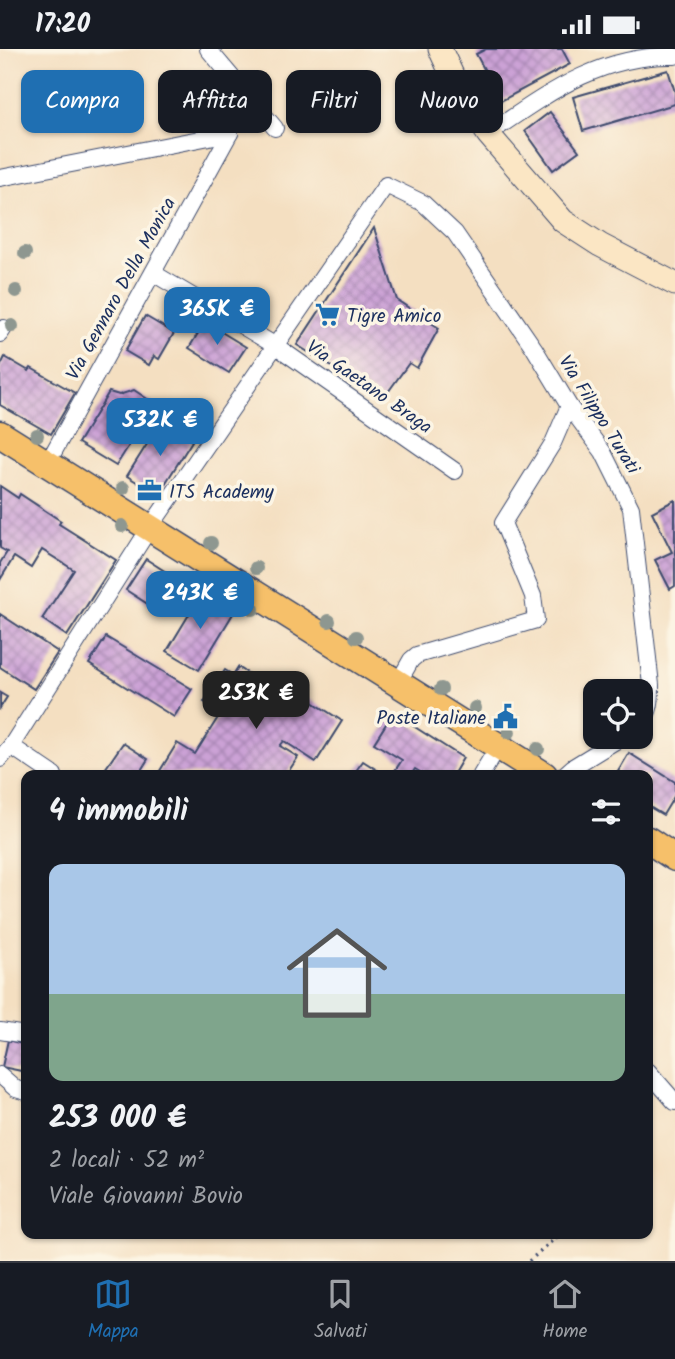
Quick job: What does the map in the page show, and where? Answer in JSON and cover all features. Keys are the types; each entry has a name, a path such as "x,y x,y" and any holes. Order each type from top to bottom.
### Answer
{"main road":[{"path":"0,434 536,770"},
{"path":"653,843 675,858"}],"street":[{"path":"208,49 275,128"},
{"path":"440,49 458,88 488,134 563,221 600,245 675,284"},
{"path":"488,134 566,82 614,62 675,56"},
{"name":"Via Gennaro Della Monica","path":"0,178 230,133 47,464"},
{"name":"Via Filippo Turati","path":"276,346 386,185 423,203 455,233 534,348 569,406 603,452 631,508 650,679"},
{"name":"Via Gaetano Braga","path":"153,273 276,346 455,471"},
{"path":"0,759 11,746 149,529 276,346"},
{"path":"398,683 411,660 417,655 536,620 533,596 503,523 552,443 569,406"},
{"path":"11,746 47,770"},
{"path":"484,770 498,747"},
{"path":"570,770 602,749"},
{"path":"0,1031 21,1034"},
{"path":"0,1075 21,1090"},
{"path":"653,1077 675,1102"}],"path":[{"path":"529,1261 554,1239"}],"building":[{"path":"486,49 562,49 570,64 503,100 503,70 485,70 476,54"},
{"path":"668,70 675,92 675,104 583,131 573,97"},
{"path":"550,112 579,151 553,170 525,131"},
{"path":"374,228 397,300 439,328 417,368 409,363 383,399 297,345"},
{"path":"145,316 174,333 159,359 154,356 149,365 125,351"},
{"path":"205,322 246,347 229,373 189,348"},
{"path":"5,357 29,371 31,368 75,393 51,434 0,405 0,367"},
{"path":"134,390 155,404 116,466 78,443 109,392 119,395"},
{"path":"161,422 192,441 158,495 127,476"},
{"path":"0,486 18,498 20,494 61,521 59,524 116,560 67,636 42,619 74,570 42,550 31,568 14,557 0,580 0,563 7,552 0,548"},
{"path":"675,500 675,586 670,589 655,560 672,552 652,512"},
{"path":"146,559 177,579 157,610 126,590"},
{"path":"202,593 234,612 199,670 167,651"},
{"path":"0,614 58,652 34,689 0,667"},
{"path":"106,637 192,689 174,717 89,664"},
{"path":"238,667 269,687 275,677 293,688 290,694 299,700 302,695 342,721 316,762 284,741 280,746 298,757 289,770 160,770 177,743 195,754 224,708 238,715 240,713 219,700 214,708 204,702 225,670 233,675"},
{"path":"0,693 7,697 0,708"},
{"path":"393,713 463,758 456,770 395,770 402,760 374,743"},
{"path":"123,743 148,759 141,770 104,770"},
{"path":"629,753 675,782 675,795 663,815 653,809 653,770 619,770"},
{"path":"363,761 377,770 357,770"},
{"path":"8,1040 21,1044 21,1071 2,1067"}],"place":[{"name":"Tigre Amico","path":"327,315"},
{"name":"ITS Academy","path":"149,491"},
{"name":"Poste Italiane","path":"506,717"}]}
